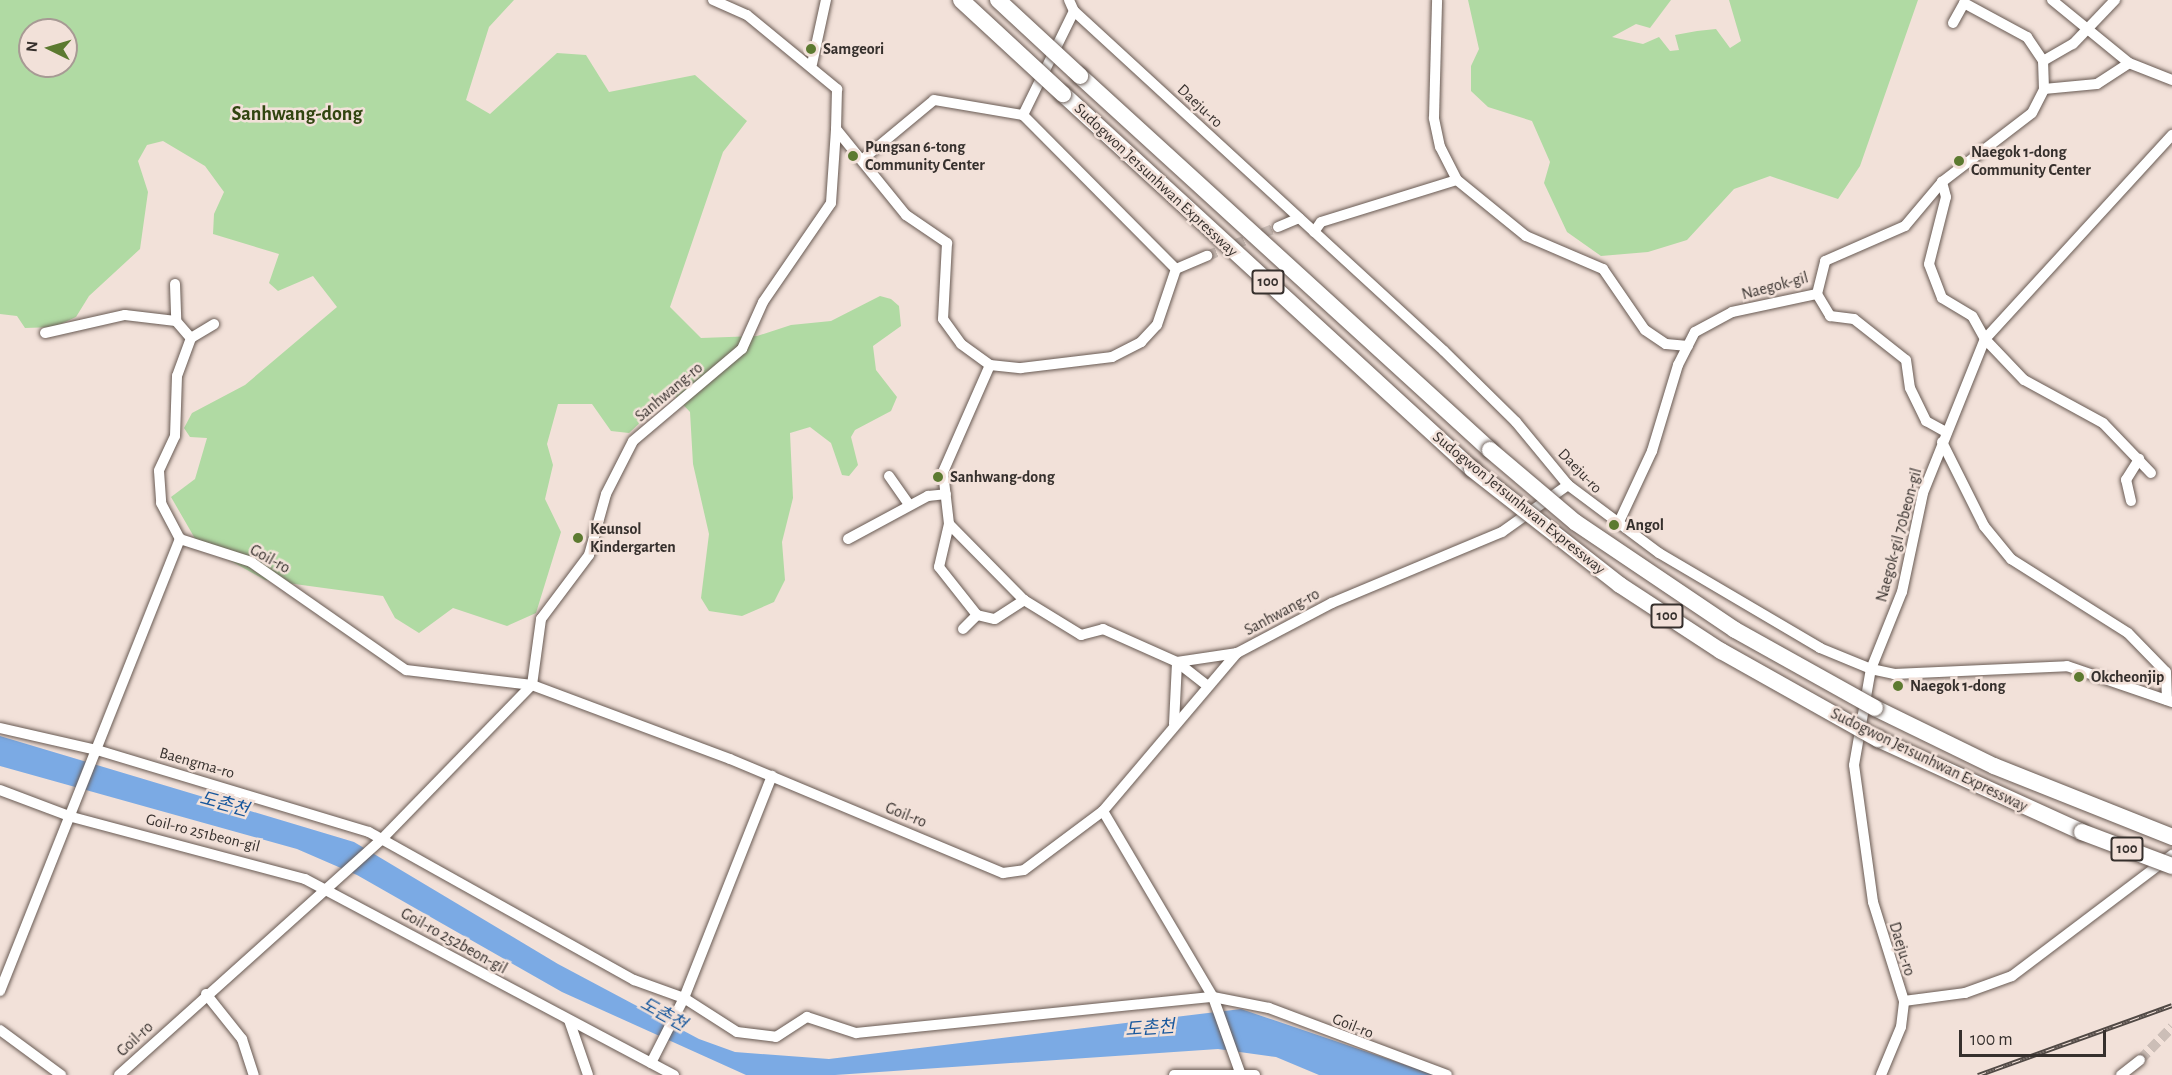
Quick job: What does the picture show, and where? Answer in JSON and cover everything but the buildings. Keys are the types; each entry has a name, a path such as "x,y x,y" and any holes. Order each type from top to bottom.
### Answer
{"highway":[{"name":"Sudogwon Je1sunhwan Expressway","path":"961,0 1472,469 1620,585 1721,651 1878,739 2082,831 2172,866"},
{"name":"Sudogwon Je1sunhwan Expressway","path":"998,0 1490,450 1575,522 1686,597 1875,708 2134,823 2172,837"}],"street":[{"name":"Sanhwang-ro","path":"532,685 541,619 589,555 606,494 633,441 742,349 763,302 831,203 837,89 812,64 747,15 713,0"},
{"path":"812,64 826,0"},
{"name":"Daeju-ro","path":"1069,0 1074,11 1516,422 1568,485 1618,524 1820,648 1871,669 1894,674 2067,666 2170,701"},
{"path":"1437,0 1434,118 1440,147 1456,180 1526,236 1604,269 1645,330 1666,344 1688,346"},
{"path":"2052,0 2129,63 2172,80"},
{"path":"2043,61 2088,28 2115,0"},
{"path":"1953,22 1964,3 2027,37 2043,61 2044,89 2097,84 2129,63"},
{"path":"1023,115 1074,11"},
{"name":"Naegok-gil","path":"1618,524 1652,451 1688,346 1695,333 1732,312 1817,294 1825,261 1905,226 1942,182 2032,113 2044,89"},
{"path":"863,159 934,100 1023,115 1176,270"},
{"path":"836,129 863,159 906,215 947,243 942,319 962,344 990,365 1021,368 1112,357 1140,342 1157,325 1176,270 1207,256"},
{"path":"1985,339 2085,237 2172,135"},
{"path":"1314,232 1321,222 1456,180"},
{"path":"1942,182 1946,197 1929,264 1942,298 1972,316 1985,339 2024,380 2103,423 2151,473"},
{"path":"1278,227 1299,218"},
{"path":"175,284 176,321 191,338"},
{"path":"1817,294 1830,316 1854,319 1906,360 1910,388 1926,422 1944,437 1984,526 2011,559 2128,633 2166,672 2170,701"},
{"path":"45,333 124,315 176,321"},
{"path":"0,991 72,817 180,539 161,503 159,471 175,436 177,376 191,338 214,324"},
{"name":"Naegok-gil 70beon-gil","path":"1871,669 1902,592 1923,493 1985,339"},
{"path":"990,365 943,472 949,524 939,567 977,615 995,619 1024,600"},
{"path":"2131,501 2126,480 2139,459"},
{"path":"889,476 909,505"},
{"name":"Sanhwang-ro","path":"1208,686 1237,653 1332,603 1502,532 1568,485"},
{"path":"848,539 909,505 946,494"},
{"path":"949,524 1024,600 1081,635 1103,629 1177,662 1208,686"},
{"name":"Goil-ro","path":"180,539 251,562 406,670 532,685 772,776 1003,873 1024,870 1103,811 1208,686"},
{"path":"963,629 977,615"},
{"path":"1177,662 1237,653"},
{"path":"1174,724 1177,662"},
{"name":"Daeju-ro","path":"1871,669 1854,765 1857,808 1873,902 1904,1001 1965,993 2012,976 2172,855"},
{"path":"378,842 532,685"},
{"name":"Baengma-ro","path":"0,728 95,753 378,842 634,980 683,1001"},
{"path":"651,1063 683,1001 772,776"},
{"name":"Goil-ro 251beon-gil","path":"0,790 72,817 267,865 322,890"},
{"path":"1103,811 1214,998 1240,1073"},
{"name":"Goil-ro","path":"119,1075 206,994 378,842"},
{"name":"Goil-ro 252beon-gil","path":"322,890 674,1075"},
{"path":"206,994 242,1039 254,1075"},
{"name":"Goil-ro","path":"683,1001 737,1032 776,1037 807,1017 847,1034 1214,998 1269,1008 1447,1075"},
{"path":"1881,1075 1901,1028 1904,1001"},
{"path":"569,1020 588,1075"},
{"path":"0,1030 61,1075"},
{"path":"2121,1075 2140,1060"},
{"path":"1174,1075 1240,1073 1255,1075"}],"green space":[{"path":"0,0 514,0 489,27 466,100 490,114 557,53 586,55 609,92 695,75 747,121 723,152 670,307 701,338 757,336 791,325 831,321 880,296 891,299 899,306 901,326 873,346 876,370 897,397 891,411 855,430 851,437 858,465 849,476 842,475 831,443 810,427 790,433 793,498 782,542 785,580 774,602 742,616 709,611 701,598 709,534 693,464 690,412 672,393 629,433 611,431 592,404 558,404 547,444 553,465 545,499 561,532 536,613 507,626 453,608 419,633 395,618 383,596 265,580 197,542 171,497 195,479 207,438 190,437 184,428 192,413 245,385 337,307 313,276 278,291 269,283 279,254 213,234 214,214 224,192 205,166 163,141 147,145 138,161 148,192 140,249 89,296 76,317 54,327 25,328 17,316 0,314"},
{"path":"1468,0 1671,0 1650,28 1636,24 1612,37 1643,44 1659,37 1670,51 1679,50 1675,35 1697,31 1716,29 1730,48 1741,41 1729,0 1918,0 1860,166 1838,199 1770,176 1734,189 1687,240 1648,252 1601,256 1567,232 1544,183 1550,162 1532,121 1488,107 1471,91 1471,66 1479,49"}],"water":[{"name":"도촌천","path":"0,736 354,842 558,964 699,1039 735,1052 829,1059 1241,1009 1435,1075 1319,1075 1276,1057 1218,1049 835,1075 746,1075 562,992 357,875 297,849 0,766"}],"tunnel":[{"path":"1207,256 1278,227"},
{"path":"2140,1060 2172,1027"}],"railway":[{"path":"1978,1075 2172,1005"}],"place":[{"name":"Samgeori","path":"811,49"},
{"name":"Pungsan 6-tong Community Center","path":"853,156"},
{"name":"Naegok 1-dong Community Center","path":"1959,161"},
{"name":"Sanhwang-dong","path":"938,477"},
{"name":"Angol","path":"1614,525"},
{"name":"Keunsol Kindergarten","path":"578,538"},
{"name":"Okcheonjip","path":"2079,677"},
{"name":"Naegok 1-dong","path":"1898,686"}],"district":[{"name":"Sanhwang-dong","path":"297,114"}]}
